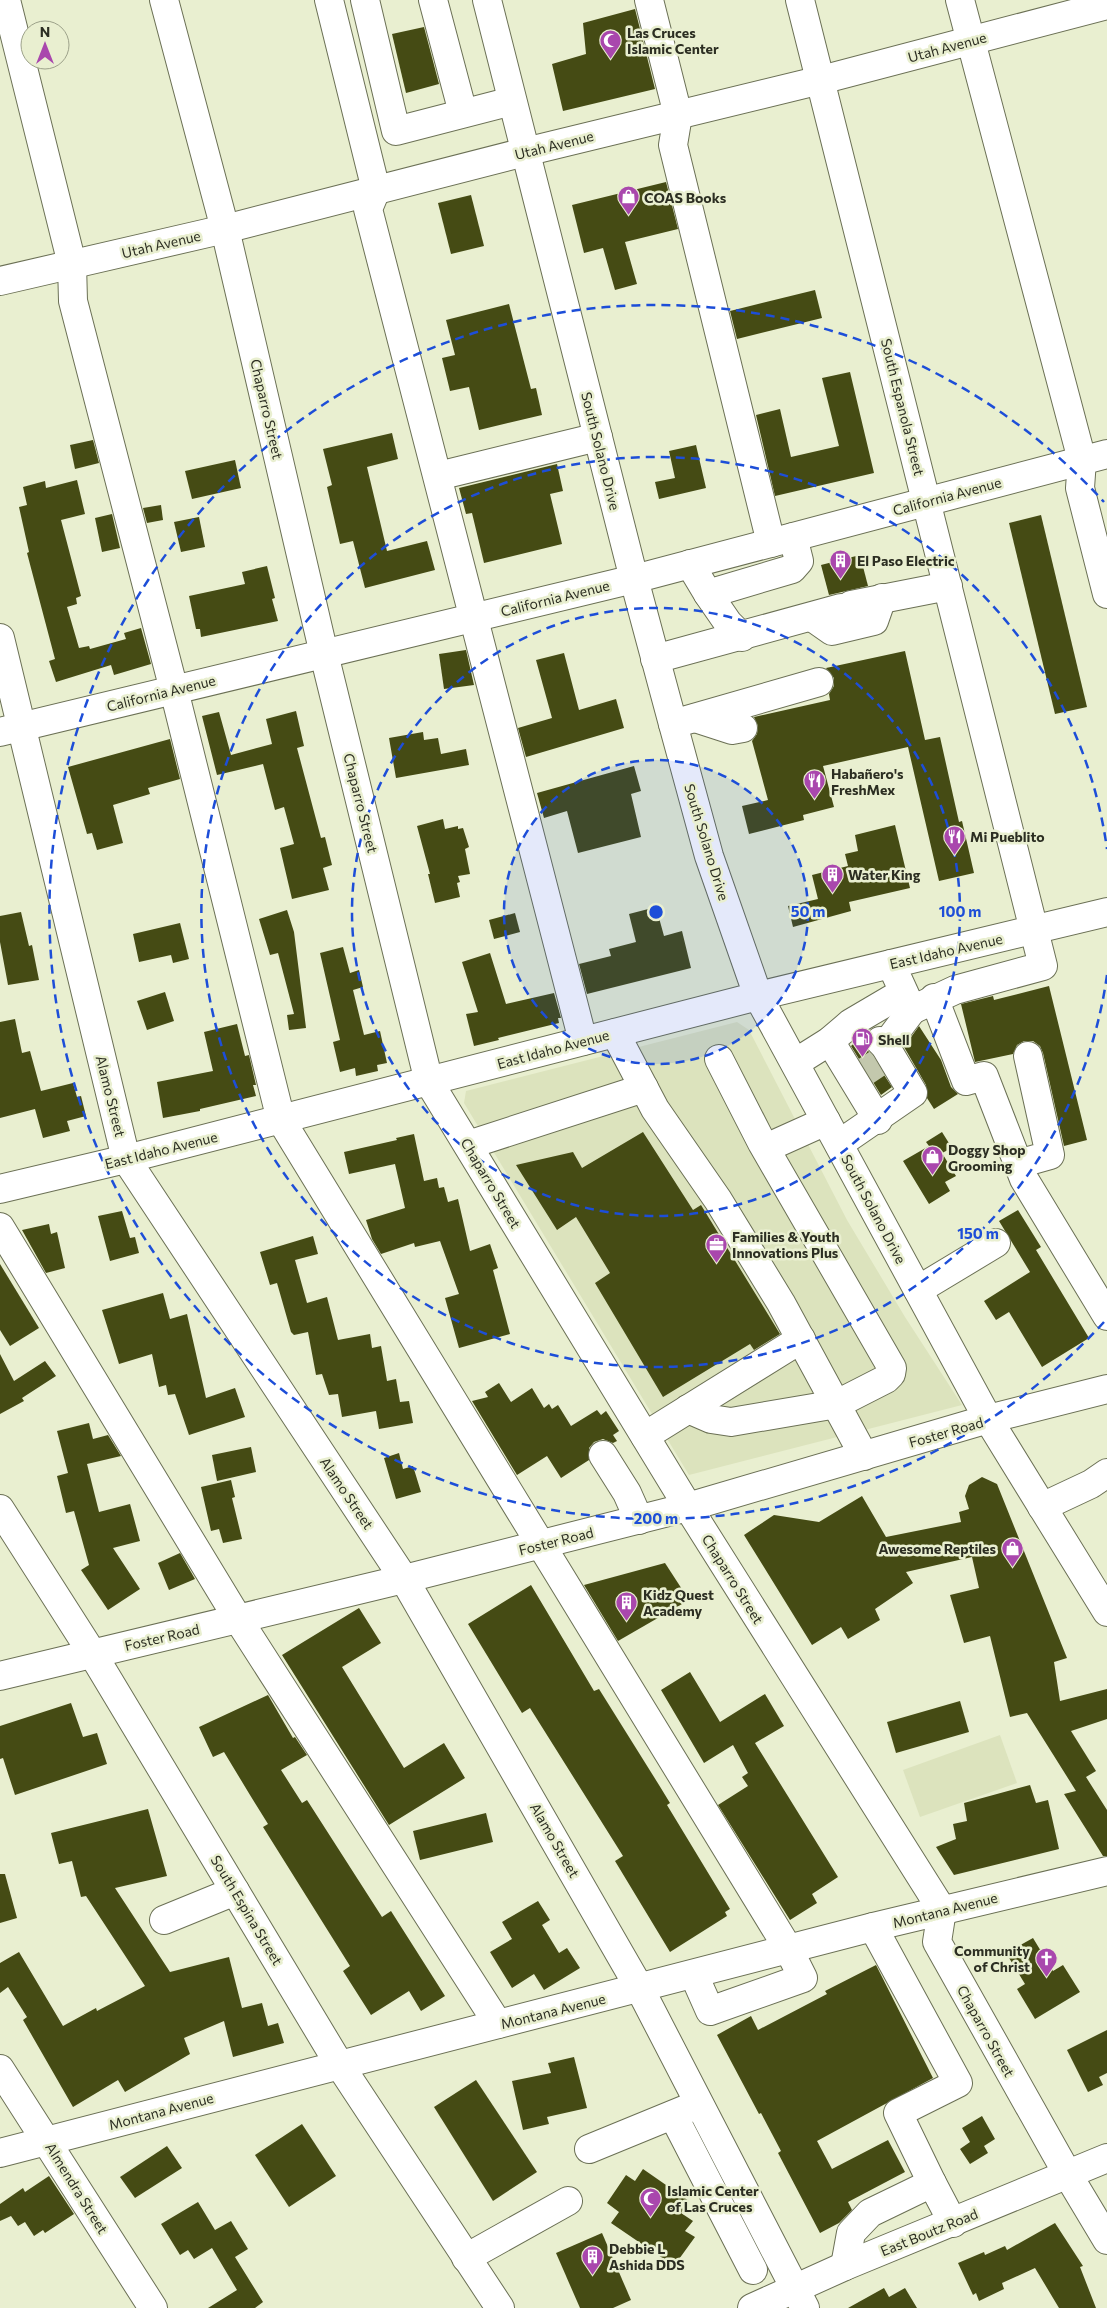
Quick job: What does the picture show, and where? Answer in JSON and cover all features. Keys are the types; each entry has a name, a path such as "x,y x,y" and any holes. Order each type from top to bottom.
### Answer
{"street":[{"path":"6,0 72,264 73,300 174,690 281,1120 789,1950 803,1978 710,2011 694,1975"},
{"name":"Chaparro Street","path":"164,0 225,229 324,654 429,1082 688,1508 942,1910 937,1942 1068,2175 1107,2240"},
{"path":"329,0 376,190 368,209 582,1041"},
{"path":"365,0 396,131 512,101"},
{"path":"433,0 463,113"},
{"name":"South Solano Drive","path":"487,0 655,659 684,721 709,856 758,996 988,1419 1107,1612"},
{"path":"649,0 678,115 673,145 782,540 799,561 792,569 708,594"},
{"name":"South Espanola Street","path":"800,0 1043,966 926,998"},
{"path":"960,0 1094,457 1080,488 1107,594"},
{"name":"Utah Avenue","path":"0,281 225,229 525,152 821,80 1107,5"},
{"path":"438,476 598,437"},
{"name":"California Avenue","path":"11,729 634,579 1094,457"},
{"path":"690,564 728,623 742,637"},
{"path":"655,659 742,637 846,607 868,610 882,598 948,586"},
{"path":"812,617 832,631 874,621 882,598"},
{"name":"Alamo Street","path":"0,638 11,729 126,1160 404,1579 640,1989 799,2298"},
{"path":"684,721 753,714 819,682"},
{"name":"East Idaho Avenue","path":"0,1189 126,1160 758,996 1107,912"},
{"path":"878,1120 872,1061 926,998 943,952"},
{"path":"891,964 926,998 966,1081 984,1076 1024,1179 1107,1316"},
{"path":"872,1061 926,998"},
{"path":"615,1033 644,1088 718,1200 801,1338 864,1456"},
{"path":"830,1041 872,1061"},
{"path":"795,1063 830,1041"},
{"path":"766,1148 878,1120 913,1094 872,1061 830,1041"},
{"path":"1018,1164 1050,1155 1028,1056"},
{"path":"688,1409 711,1419 731,1422 837,1404 886,1379 891,1374 892,1368 766,1148 719,1059"},
{"path":"468,1145 644,1088"},
{"path":"0,1227 238,1618 498,2024"},
{"path":"918,1290 996,1243"},
{"path":"645,1436 801,1338"},
{"name":"Foster Road","path":"0,1676 404,1579 688,1508 988,1419 1107,1389"},
{"path":"603,1455 626,1493 638,1520"},
{"path":"1042,1507 1107,1475"},
{"name":"South Espina Street","path":"0,1508 92,1653 339,2064 500,2308"},
{"name":"Montana Avenue","path":"0,2153 339,2064 640,1989 942,1910 1107,1871"},
{"path":"164,1920 235,1891"},
{"path":"873,1928 958,2083 898,2113 953,2223"},
{"name":"Almendra Street","path":"0,2069 153,2308"},
{"path":"589,2149 699,2104"},
{"path":"673,2115 753,2270"},
{"name":"East Boutz Road","path":"752,2308 799,2298 846,2266 1107,2158"},
{"path":"846,2266 852,2233 870,2213 932,2183"},
{"path":"466,2258 568,2201"},
{"path":"738,2240 763,2228"}],"shaded area":[{"path":"737,1022 749,1030 847,1220 905,1317 962,1405 689,1475 464,1103 466,1091"},
{"path":"1000,1735 1017,1783 920,1817 903,1770"}],"building":[{"name":"Las Cruces Islamic Center","path":"635,9 655,89 563,111 552,64 586,54 583,23"},
{"path":"424,27 439,84 406,93 392,34"},
{"name":"COAS Books","path":"666,182 678,229 625,242 637,284 615,290 603,248 584,253 572,205"},
{"path":"471,195 484,246 451,254 438,203"},
{"path":"815,290 822,318 737,339 730,311"},
{"path":"509,304 531,389 536,388 542,415 479,430 469,387 450,391 442,358 455,355 446,320"},
{"path":"850,372 874,473 775,496 756,415 780,409 791,457 839,446 822,378"},
{"path":"392,433 398,459 367,467 387,551 427,541 435,570 365,588 353,541 340,544 327,487 332,485 323,449"},
{"path":"93,440 99,463 75,469 70,445"},
{"path":"696,445 706,488 659,499 655,482 675,478 669,451"},
{"path":"235,460 241,488 192,499 185,471"},
{"path":"557,464 563,491 550,494 562,544 484,563 472,513 466,514 459,488"},
{"path":"77,480 85,514 61,520 81,596 76,598 77,604 67,607 79,648 89,646 90,649 126,639 124,633 141,628 151,664 114,675 111,665 56,682 49,661 55,659 27,553 29,552 19,507 27,505 23,487 45,481 46,488"},
{"path":"161,505 163,520 147,523 143,508"},
{"path":"112,514 120,548 102,552 95,518"},
{"path":"1041,515 1087,707 1055,714 1009,523"},
{"path":"199,517 205,547 181,552 174,522"},
{"name":"El Paso Electric","path":"860,555 868,586 829,595 821,565"},
{"path":"267,566 275,598 272,599 278,621 201,637 200,629 196,629 189,596 245,584 242,572"},
{"path":"466,650 474,685 444,689 439,654"},
{"path":"905,651 925,740 940,737 959,822 962,821 974,873 939,881 908,747 823,766 834,807 803,815 804,820 749,834 742,806 768,800 752,741 757,734 758,726 754,717 830,700 829,694 834,686 834,678 826,668"},
{"path":"564,653 579,710 616,699 624,728 526,757 518,728 552,718 536,660"},
{"path":"296,711 304,746 297,748 321,838 325,837 332,865 323,868 329,890 292,899 280,848 294,844 284,807 275,810 263,764 217,775 202,716 219,712 231,755 272,744 266,719"},
{"path":"423,732 424,740 438,738 441,754 466,749 469,765 396,778 389,738"},
{"path":"170,739 180,779 148,788 150,794 113,805 123,843 97,850 92,833 87,834 68,767"},
{"path":"634,766 641,791 631,794 641,837 578,853 567,811 544,818 537,793"},
{"path":"443,819 445,829 458,826 458,829 463,828 469,847 465,849 470,874 458,876 460,882 457,883 460,897 435,903 428,874 430,874 417,826"},
{"path":"895,825 910,888 849,902 851,911 793,927 788,906 818,899 812,875 848,866 845,854 858,851 855,835"},
{"path":"656,907 664,936 682,931 691,968 587,994 579,964 611,956 609,949 636,942 629,914"},
{"path":"287,910 294,932 306,1028 289,1030 287,1015 294,1014 278,953 270,955 259,919"},
{"path":"21,912 29,946 32,945 39,980 8,985 0,942 0,916"},
{"path":"515,913 520,932 494,939 489,920"},
{"path":"180,923 189,959 173,963 171,955 139,962 133,934"},
{"path":"343,947 350,973 359,970 363,987 353,990 364,1035 380,1031 387,1063 377,1065 378,1071 356,1076 355,1068 340,1072 333,1042 340,1040 320,953"},
{"path":"490,953 506,1004 554,993 561,1018 558,1018 559,1023 474,1046 466,1014 478,1012 462,962"},
{"path":"1049,986 1087,1140 1064,1146 1040,1046 1033,1041 1024,1041 1017,1045 1013,1054 975,1062 961,1004 993,996 994,1000"},
{"path":"165,992 174,1021 147,1030 137,1001"},
{"path":"15,1019 22,1053 30,1051 41,1091 73,1083 77,1097 81,1096 86,1116 67,1121 70,1131 43,1138 35,1109 0,1118 0,1022"},
{"path":"237,1024 245,1056 249,1055 256,1085 253,1085 256,1096 200,1109 200,1111 163,1118 157,1082 213,1071 204,1032"},
{"path":"919,1026 941,1060 951,1087 958,1094 934,1109 927,1098 926,1085 904,1047"},
{"path":"868,1031 865,1037 865,1046 892,1087 881,1095 851,1046"},
{"path":"643,1132 693,1210 701,1205 780,1334 754,1350 750,1344 663,1397 595,1283 610,1273 576,1217 557,1230 516,1165 573,1152 582,1168"},
{"path":"942,1132 952,1148 942,1153 956,1176 945,1182 950,1191 929,1204 903,1161 929,1146 926,1142"},
{"path":"414,1134 424,1181 437,1178 439,1188 444,1187 448,1202 458,1199 470,1251 490,1244 498,1268 493,1270 510,1334 459,1348 445,1298 459,1294 440,1241 415,1247 414,1243 381,1254 372,1239 366,1220 405,1208 395,1164 349,1174 344,1152 397,1140 396,1138"},
{"path":"1018,1210 1041,1247 1036,1250 1089,1338 1042,1367 1009,1312 996,1320 984,1301 1030,1272 999,1221"},
{"path":"122,1211 130,1238 135,1237 139,1253 110,1261 98,1216"},
{"path":"49,1224 51,1234 57,1232 65,1268 46,1273 22,1230"},
{"path":"313,1236 318,1254 295,1260 307,1303 327,1297 338,1340 370,1334 372,1348 381,1346 387,1381 396,1379 400,1402 409,1401 413,1423 379,1429 376,1411 342,1417 338,1394 329,1395 322,1374 316,1375 308,1332 294,1335 291,1332 277,1283 270,1285 260,1252"},
{"path":"0,1264 39,1328 10,1346 0,1330"},
{"path":"163,1293 170,1319 187,1314 206,1398 235,1388 245,1417 189,1435 175,1394 168,1395 166,1385 159,1387 152,1354 119,1364 102,1310"},
{"path":"0,1354 14,1381 45,1361 56,1376 22,1398 24,1401 0,1414"},
{"path":"499,1383 511,1402 532,1388 544,1408 549,1404 552,1409 558,1405 571,1426 597,1410 601,1415 606,1411 619,1431 613,1435 617,1441 613,1443 603,1439 594,1442 589,1448 589,1460 561,1478 547,1456 517,1475 472,1401 488,1397 485,1392"},
{"path":"89,1423 93,1439 108,1435 121,1456 87,1464 99,1512 130,1504 140,1541 113,1548 140,1589 108,1610 81,1570 89,1565 74,1511 66,1513 57,1476 68,1473 57,1431"},
{"path":"251,1447 256,1472 217,1481 212,1455"},
{"path":"399,1453 403,1469 413,1466 421,1492 396,1499 384,1458"},
{"path":"982,1477 997,1484 1067,1658 1054,1662 1060,1701 1107,1689 1107,1719 1071,1731 1096,1771 1086,1777 1107,1810 1107,1856 1103,1856 1064,1794 1076,1791 1027,1713 1010,1717 990,1636 964,1643 950,1595 979,1588 972,1557 906,1572 913,1583 875,1609 880,1620 848,1639 841,1627 812,1645 744,1535 774,1515 819,1522 862,1496 886,1537 961,1522 959,1512 969,1509 965,1496 969,1485"},
{"path":"231,1480 235,1497 232,1498 242,1539 223,1543 219,1529 211,1531 201,1487"},
{"path":"180,1553 195,1579 169,1590 158,1563"},
{"name":"Kidz Quest Academy","path":"665,1563 689,1600 618,1641 584,1585"},
{"path":"531,1585 594,1691 599,1689 659,1785 670,1803 667,1805 730,1909 725,1912 727,1916 670,1952 615,1861 623,1856 530,1708 522,1713 468,1624"},
{"path":"359,1608 381,1643 342,1667 404,1768 444,1743 465,1778 389,1825 282,1655"},
{"path":"690,1672 720,1722 765,1694 784,1726 755,1743 838,1877 812,1894 817,1903 790,1920 718,1805 748,1786 742,1777 748,1773 733,1745 704,1763 661,1690"},
{"path":"268,1695 293,1738 295,1737 307,1755 281,1770 302,1803 307,1800 382,1917 391,1911 445,1996 421,2011 409,1991 371,2015 343,1971 350,1966 263,1827 268,1824 224,1752 213,1757 199,1727"},
{"path":"960,1701 969,1732 896,1753 887,1722"},
{"path":"71,1703 83,1737 97,1733 107,1764 15,1795 3,1758 0,1759 0,1726"},
{"path":"1030,1785 1036,1803 1048,1800 1059,1849 954,1875 936,1847 956,1839 953,1824 967,1821 964,1803"},
{"path":"148,1809 167,1876 115,1888 170,1972 229,1957 242,2008 262,2003 268,2026 278,2023 284,2043 233,2057 224,2021 184,2038 190,2054 125,2092 118,2080 73,2107 23,2020 27,2017 8,1987 0,1993 0,1963 19,1952 63,2026 96,2008 97,2011 145,1986 86,1896 81,1897 72,1861 59,1864 51,1833"},
{"path":"486,1813 493,1842 420,1860 413,1831"},
{"path":"0,1874 5,1874 17,1918 0,1923"},
{"path":"538,1901 550,1920 542,1925 559,1953 567,1948 580,1968 544,1990 534,1974 512,1988 490,1952 512,1939 502,1922"},
{"name":"Community of Christ","path":"1033,1938 1053,1971 1063,1965 1080,1992 1035,2019 1017,1989 1025,1984 1006,1953"},
{"path":"876,1965 933,2078 817,2141 832,2169 888,2140 905,2172 848,2202 852,2210 839,2223 820,2233 778,2153 781,2151 717,2035 751,2016 758,2030 827,1994 825,1991"},
{"path":"1107,2030 1107,2073 1099,2077 1103,2085 1088,2092 1067,2050"},
{"path":"574,2057 587,2108 547,2117 549,2124 523,2130 512,2081 551,2073 548,2063"},
{"path":"476,2080 537,2172 493,2201 434,2107"},
{"path":"982,2116 995,2139 984,2146 988,2153 970,2164 960,2149 970,2142 962,2128"},
{"path":"302,2124 336,2176 289,2207 255,2155"},
{"path":"167,2146 182,2168 135,2198 120,2177"},
{"name":"Islamic Center of Las Cruces","path":"643,2169 689,2201 681,2213 693,2221 685,2231 695,2237 674,2266 611,2223 619,2212 607,2203 626,2175 635,2181"},
{"path":"49,2176 74,2214 45,2233 43,2230 34,2236 25,2222 18,2226 11,2216 0,2221 0,2204 23,2188 25,2192"},
{"path":"198,2202 215,2230 231,2221 248,2249 235,2257 263,2302 255,2308 208,2308 237,2290 212,2248 194,2259 188,2250 180,2255 161,2224"},
{"path":"1055,2223 1083,2266 1080,2267 1096,2308 1059,2308 1035,2268 1002,2283 1004,2289 979,2301 976,2293 973,2295 958,2263 984,2252 985,2255 1005,2246 1007,2250"},
{"name":"Debbie L Ashida DDS","path":"602,2233 631,2300 613,2308 580,2308 556,2253"},
{"path":"884,2288 889,2297 905,2288 917,2308 848,2308"}],"tunnel":[{"path":"860,1075 878,1063"}],"place":[{"name":"Las Cruces Islamic Center","path":"611,59"},
{"name":"COAS Books","path":"628,216"},
{"name":"El Paso Electric","path":"841,579"},
{"name":"Habañero's FreshMex","path":"815,800"},
{"name":"Mi Pueblito","path":"954,855"},
{"name":"Water King","path":"832,893"},
{"name":"Shell","path":"862,1058"},
{"name":"Doggy Shop Grooming","path":"932,1176"},
{"name":"Families & Youth Innovations Plus","path":"716,1263"},
{"name":"Awesome Reptiles","path":"1012,1567"},
{"name":"Kidz Quest Academy","path":"627,1621"},
{"name":"Community of Christ","path":"1046,1977"},
{"name":"Islamic Center of Las Cruces","path":"651,2217"},
{"name":"Debbie L Ashida DDS","path":"593,2275"}]}
